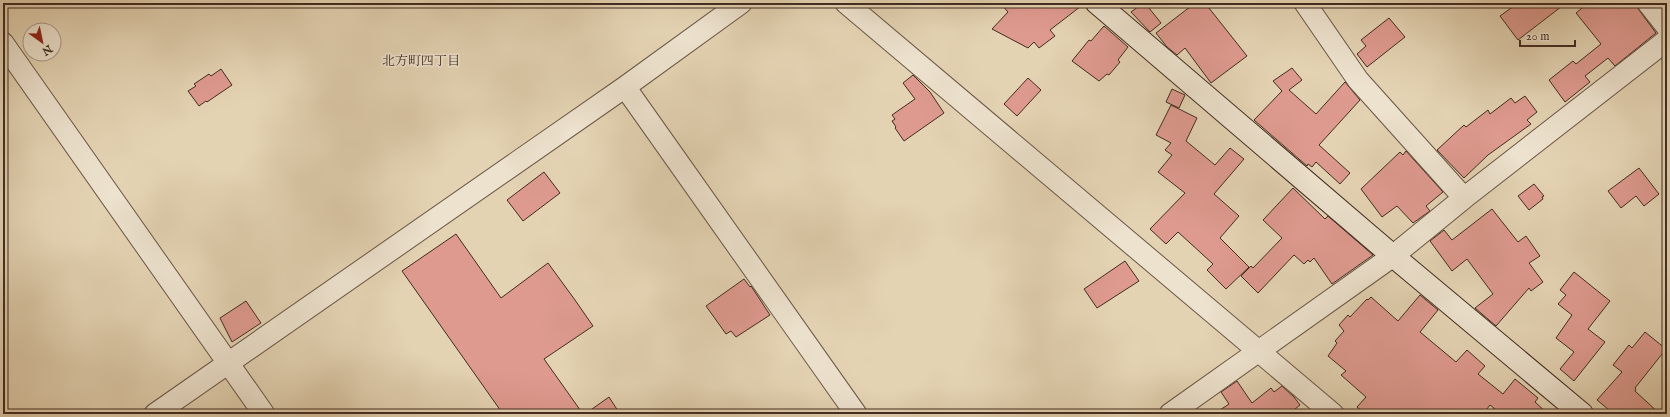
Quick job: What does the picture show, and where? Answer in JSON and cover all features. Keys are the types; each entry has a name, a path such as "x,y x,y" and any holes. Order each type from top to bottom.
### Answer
{"street":[{"path":"155,414 625,87 741,3"},
{"path":"846,3 1333,414"},
{"path":"1097,3 1582,414"},
{"path":"1305,3 1358,80 1464,198"},
{"path":"1648,3 1667,27"},
{"path":"1170,414 1260,352 1394,256 1464,198 1667,40"},
{"path":"3,43 264,414"},
{"path":"625,87 856,414"}],"building":[{"path":"1000,3 1085,3 1050,30 1055,36 1039,48 1034,42 1028,48 992,29 1008,12"},
{"path":"1145,3 1161,23 1150,32 1131,12"},
{"path":"1195,3 1205,3 1247,56 1211,83 1185,48 1177,55 1167,47 1156,33"},
{"path":"1518,3 1566,3 1518,40 1500,16"},
{"path":"1588,3 1635,3 1656,33 1615,66 1608,58 1585,76 1590,82 1565,102 1549,80 1573,61 1576,64 1601,44 1576,13"},
{"path":"1389,18 1405,37 1367,67 1357,54 1366,46 1361,40"},
{"path":"1104,26 1128,47 1118,60 1120,62 1109,75 1107,74 1099,81 1072,61 1089,40 1091,41"},
{"path":"1292,68 1302,80 1289,90 1316,114 1345,82 1360,100 1319,145 1350,173 1340,184 1316,162 1312,167 1308,164 1307,166 1254,120 1282,91 1273,81"},
{"path":"221,69 232,85 199,106 188,91 196,86 194,84 209,74 211,76"},
{"path":"913,75 930,92 944,113 904,141 895,128 896,127 892,121 895,119 892,115 915,99 903,83"},
{"path":"1028,78 1041,90 1017,116 1004,104"},
{"path":"1172,89 1185,95 1179,108 1166,102"},
{"path":"1525,96 1537,112 1527,120 1531,124 1488,155 1464,178 1437,150 1464,125 1466,127 1488,110 1490,114 1511,98 1515,103"},
{"path":"1171,105 1197,118 1186,141 1215,165 1230,148 1244,159 1214,194 1239,216 1220,238 1249,267 1226,289 1207,270 1213,264 1178,232 1166,244 1150,229 1185,193 1158,172 1172,155 1165,150 1171,143 1156,135"},
{"path":"1406,151 1443,192 1426,206 1430,211 1413,223 1397,206 1382,217 1361,189 1400,152 1403,155"},
{"path":"1639,168 1659,194 1644,206 1636,196 1621,208 1608,191"},
{"path":"544,172 560,193 523,221 507,200"},
{"path":"1534,184 1544,196 1542,197 1543,199 1529,210 1518,196"},
{"path":"1293,188 1325,219 1328,216 1373,255 1332,284 1314,258 1310,262 1308,260 1304,264 1294,255 1258,293 1241,276 1251,266 1253,268 1282,238 1263,220"},
{"path":"1492,209 1518,242 1526,236 1540,256 1529,263 1543,282 1531,291 1529,288 1496,326 1475,308 1493,294 1467,259 1452,271 1430,241 1444,230 1452,240"},
{"path":"456,234 501,298 548,263 575,300 593,326 544,359 583,414 503,414 402,271"},
{"path":"1125,261 1139,281 1097,308 1084,289"},
{"path":"1574,272 1610,301 1588,329 1605,342 1574,381 1560,369 1574,352 1556,338 1572,315 1558,304 1566,295 1560,290"},
{"path":"744,279 750,287 751,286 770,315 736,337 731,331 726,334 706,306"},
{"path":"1420,295 1438,310 1420,332 1456,362 1467,350 1485,366 1478,374 1503,394 1515,379 1538,398 1535,402 1548,414 1501,414 1490,405 1483,414 1365,414 1357,407 1366,397 1341,375 1346,371 1328,356 1337,343 1335,341 1344,331 1339,325 1348,315 1350,317 1367,299 1368,300 1371,297 1398,321"},
{"path":"246,301 261,323 232,342 220,318"},
{"path":"1645,332 1666,349 1635,388 1635,391 1660,414 1614,414 1597,400 1622,372 1613,365 1629,345 1632,348"},
{"path":"1237,381 1252,403 1271,388 1274,392 1282,386 1300,405 1289,414 1214,414 1229,404 1221,392"},
{"path":"609,397 620,414 585,414"}],"district":[{"name":"北方町四丁目","path":"421,61"}]}
